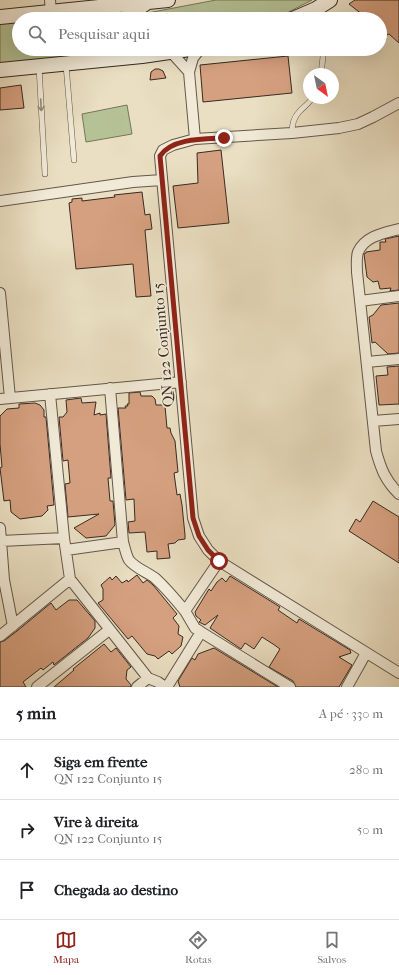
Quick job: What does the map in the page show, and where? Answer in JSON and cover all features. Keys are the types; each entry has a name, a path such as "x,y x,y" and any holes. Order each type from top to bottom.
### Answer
{"main road":[{"path":"23,12 51,6 147,3 168,0"},
{"path":"314,12 330,0"},
{"path":"132,12 147,3"},
{"path":"0,17 12,14"},
{"path":"0,70 65,64 118,56"}],"street":[{"path":"174,56 188,72"},
{"path":"195,56 188,72 195,139"},
{"name":"QN 122 Conjunto 15","path":"399,103 358,124 339,128 292,133 195,139 173,144 163,150 160,156 193,518 199,536 208,550 219,561 399,673"},
{"path":"0,201 133,182 162,180"},
{"path":"399,229 376,235 366,242 357,254 357,272 368,362 376,451 382,472 399,494"},
{"path":"360,301 399,296"},
{"path":"0,299 10,398"},
{"path":"368,362 399,359"},
{"path":"0,399 181,382"},
{"path":"110,388 123,542 128,559 155,578 166,588 185,611 195,628 290,687"},
{"path":"50,394 64,538 70,579 148,678 166,687 201,632"},
{"path":"373,421 399,419"},
{"path":"0,528 2,580 13,626"},
{"path":"1,542 64,538"},
{"path":"66,550 123,542"},
{"path":"185,611 219,561"},
{"path":"0,636 70,579"},
{"path":"37,687 109,630"},
{"path":"347,687 366,653"},
{"path":"137,687 148,678"}],"lane":[{"path":"322,68 323,56"},
{"path":"65,64 74,160"},
{"path":"39,66 45,174"},
{"path":"292,133 293,123 297,114 308,104"}],"green space":[{"path":"216,0 312,0 289,12 153,12"},
{"path":"126,10 125,12 108,12"},
{"path":"12,23 12,56 81,56 0,63 0,24"},
{"path":"127,105 132,134 86,142 82,114"}],"building":[{"path":"355,0 399,0 399,43 389,34 387,35 387,12 359,12 349,4"},
{"path":"288,56 292,93 203,102 200,65"},
{"path":"155,69 163,71 166,78 150,80 151,72"},
{"path":"21,85 24,108 0,110 0,88"},
{"path":"221,150 229,223 178,228 173,186 198,183 197,153"},
{"path":"142,192 145,215 150,214 152,229 145,230 151,296 136,297 133,264 76,269 69,203 72,202 72,199 82,198 82,201"},
{"path":"399,236 399,290 390,291 391,288 380,289 378,281 373,282 367,277 364,254 366,252 380,250 380,242 386,242 385,239"},
{"path":"399,303 399,353 388,354 375,342 372,343 369,317 373,315 381,305"},
{"path":"399,366 399,404 379,405 376,376 388,375 387,367"},
{"path":"140,392 141,396 152,396 155,399 156,405 165,406 167,428 170,428 175,441 178,472 174,473 177,495 180,494 182,505 185,539 168,544 170,558 157,559 157,551 147,552 145,532 129,533 128,522 135,521 134,499 126,500 118,408 126,408 125,406 128,406 129,393"},
{"path":"81,398 82,403 96,402 94,415 100,413 100,415 106,414 111,478 108,478 110,501 113,501 115,525 106,536 86,538 74,528 99,514 68,517 65,484 70,483 68,460 63,461 59,417 63,417 67,412 66,400"},
{"path":"35,403 40,405 44,410 44,417 46,417 54,505 47,506 48,510 42,516 20,519 11,512 10,500 4,501 0,468 2,467 0,416 7,409 19,408 19,404"},
{"path":"373,501 399,517 399,563 349,531 356,519 360,522"},
{"path":"137,575 143,583 147,580 153,585 177,614 173,618 179,626 178,634 183,637 181,646 172,654 169,651 158,659 155,656 147,654 132,636 128,639 98,603 103,600 103,589 101,585 110,577 112,580 116,576 122,583 127,580 128,582"},
{"path":"230,576 280,607 278,610 297,623 299,619 350,650 351,653 339,657 352,665 339,687 296,687 293,681 269,667 280,649 273,644 262,637 254,649 245,643 241,649 210,628 218,615 205,625 199,622 201,620 196,616 195,612 209,589 211,591 217,582 222,578 226,582"},
{"path":"69,600 77,600 95,621 95,628 88,638 54,665 53,662 43,670 41,668 23,682 26,687 0,687 0,642 4,641 51,603 56,610"},
{"path":"104,644 111,652 116,648 131,667 127,670 126,679 131,687 54,687 74,670 73,669"},
{"path":"214,648 278,687 180,687 178,681 192,658 195,660 198,654"}],"route":[{"path":"219,561 208,550 199,536 193,518 160,156 163,150 173,144 195,139 224,138"}]}
